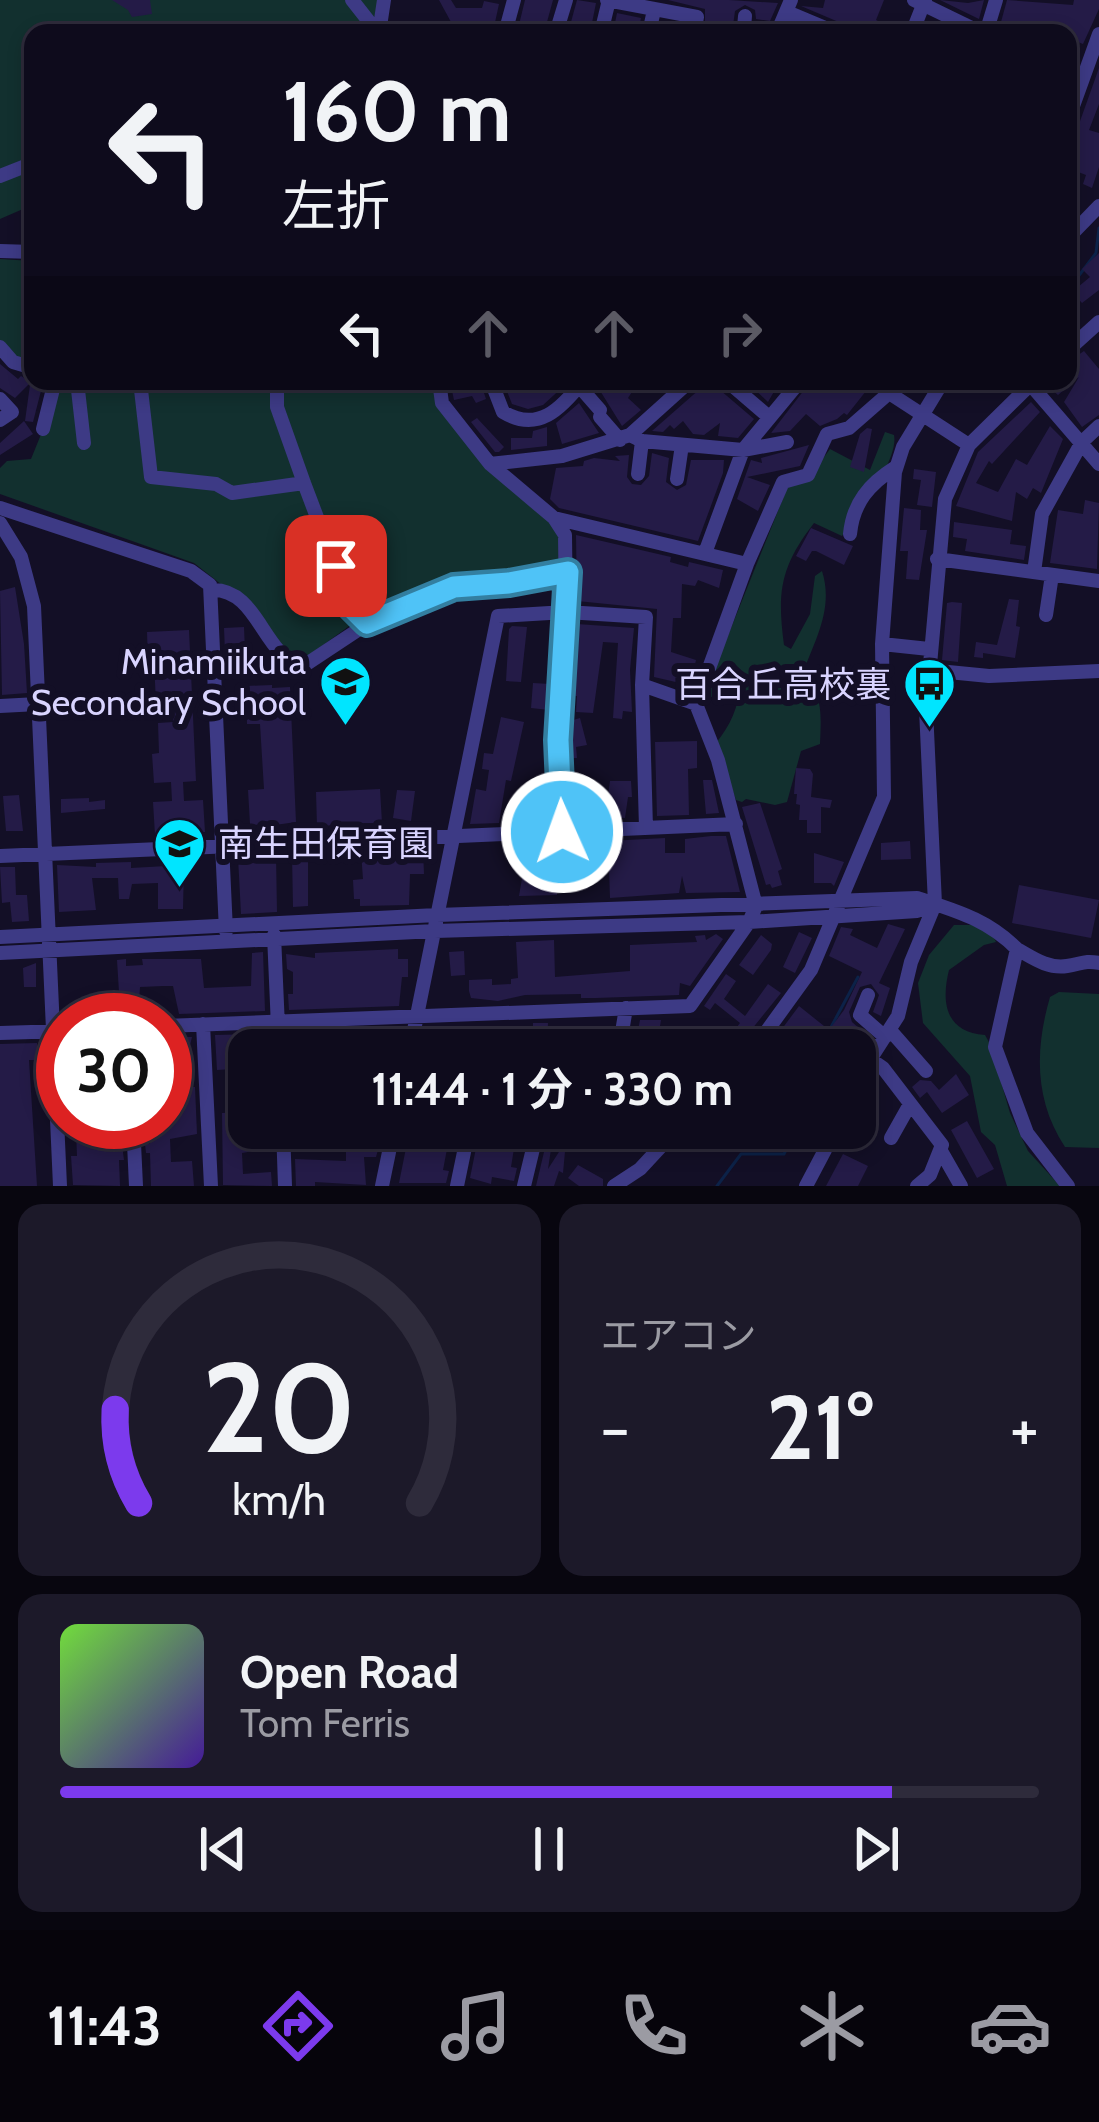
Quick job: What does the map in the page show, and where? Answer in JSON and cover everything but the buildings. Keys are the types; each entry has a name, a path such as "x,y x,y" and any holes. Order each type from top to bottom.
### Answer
{"street":[{"path":"352,0 372,24"},
{"path":"608,0 697,17 696,24"},
{"path":"921,2 966,24"},
{"path":"789,6 821,24"},
{"path":"651,24 654,10"},
{"path":"744,24 745,16"},
{"path":"1077,100 1099,34"},
{"path":"1077,75 1086,79"},
{"path":"1077,229 1099,206"},
{"path":"0,346 13,362 24,365"},
{"path":"44,429 53,390"},
{"path":"78,390 84,443"},
{"path":"141,390 151,477 216,484 232,493 304,483"},
{"path":"277,390 278,407 351,607 367,623"},
{"path":"440,390 442,403 490,464 554,518 566,535 558,740 562,832"},
{"path":"492,390 503,412 539,421 574,390"},
{"path":"585,390 600,414 631,439 638,474"},
{"path":"631,439 681,390"},
{"path":"738,390 769,417"},
{"path":"705,553 742,450 792,390"},
{"path":"772,1029 811,970 884,797 882,644 896,467 937,390"},
{"path":"876,1050 904,1002 911,962 934,904 926,709 945,499 969,445 1024,390"},
{"path":"1039,390 1099,464"},
{"path":"192,1025 690,1006 756,906 736,824 696,704 783,482 808,475 827,434 849,428 890,393 969,445"},
{"path":"0,399 12,412 0,420"},
{"path":"1034,572 1042,514 1082,442 1099,427"},
{"path":"490,464 562,456 631,439 742,450 787,442"},
{"path":"677,479 682,445"},
{"path":"850,534 860,499 896,467"},
{"path":"0,508 191,571 212,590 242,600 286,659 302,667 367,623 454,587 568,572"},
{"path":"554,518 747,564"},
{"path":"0,524 29,580 54,993"},
{"path":"937,559 1099,581"},
{"path":"1046,614 1052,575"},
{"path":"212,590 226,934"},
{"path":"414,1029 498,616 566,612 646,617 642,686 646,829"},
{"path":"882,644 929,649"},
{"path":"928,670 989,676 1099,670"},
{"path":"642,686 696,704"},
{"path":"0,706 38,704"},
{"path":"0,856 736,824"},
{"path":"0,952 49,943 892,896 952,907 1001,931 1017,949 1049,966 1099,964"},
{"path":"436,923 749,922 917,911 934,904"},
{"path":"274,931 278,1029"},
{"path":"0,937 49,943"},
{"path":"1017,949 995,1047 1027,1132 1068,1186"},
{"path":"868,995 860,1015 888,1033 926,1071"},
{"path":"623,1029 626,1008"},
{"path":"203,1024 211,1186"},
{"path":"0,1033 36,1032"},
{"path":"876,1063 935,1131 961,1186"},
{"path":"891,1138 909,1106"},
{"path":"59,1149 60,1186"},
{"path":"134,1149 136,1186"},
{"path":"284,1149 285,1186"},
{"path":"382,1186 390,1149"},
{"path":"457,1186 465,1149"},
{"path":"524,1186 533,1149"},
{"path":"614,1186 658,1149"},
{"path":"806,1186 825,1149"},
{"path":"917,1186 930,1175 941,1151"}],"green space":[{"path":"0,0 378,0 376,24 24,24 24,213 23,209 0,219"},
{"path":"0,259 24,260 24,367 0,352"},
{"path":"50,390 437,390 439,403 556,527 562,540 559,569 385,608 352,624 308,656 292,658 240,592 222,585 194,563 0,494 0,468 7,461 31,459"},
{"path":"885,432 894,435 894,446 866,501 842,536 814,523 794,553 781,595 784,645 791,649 810,614 815,576 822,571 826,598 821,624 802,675 818,698 820,744 801,751 787,802 736,800 716,743 733,716 740,684 734,681 710,698 705,693 788,486 810,476 830,449 870,470"},
{"path":"954,925 974,925 992,934 996,942 949,970 949,1013 961,1028 985,1035 1010,1113 1028,1151 1060,1186 1007,1186 995,1145 981,1132 970,1076 923,1023 918,983 929,955"},
{"path":"1059,992 1099,994 1099,1148 1065,1147 1047,1111 1040,1055 1050,997"}],"waterway":[{"path":"1077,278 1096,253 1099,228"},
{"path":"830,1029 858,977"},
{"path":"717,1186 741,1154 784,1154 786,1149"}],"place":[{"name":"Minamiikuta Secondary School","path":"345,728"},
{"name":"百合丘高校裏","path":"930,730"},
{"name":"南生田保育園","path":"179,889"}],"route":[{"path":"336,566 351,607 367,623 454,587 568,572 558,740 562,832"}]}
